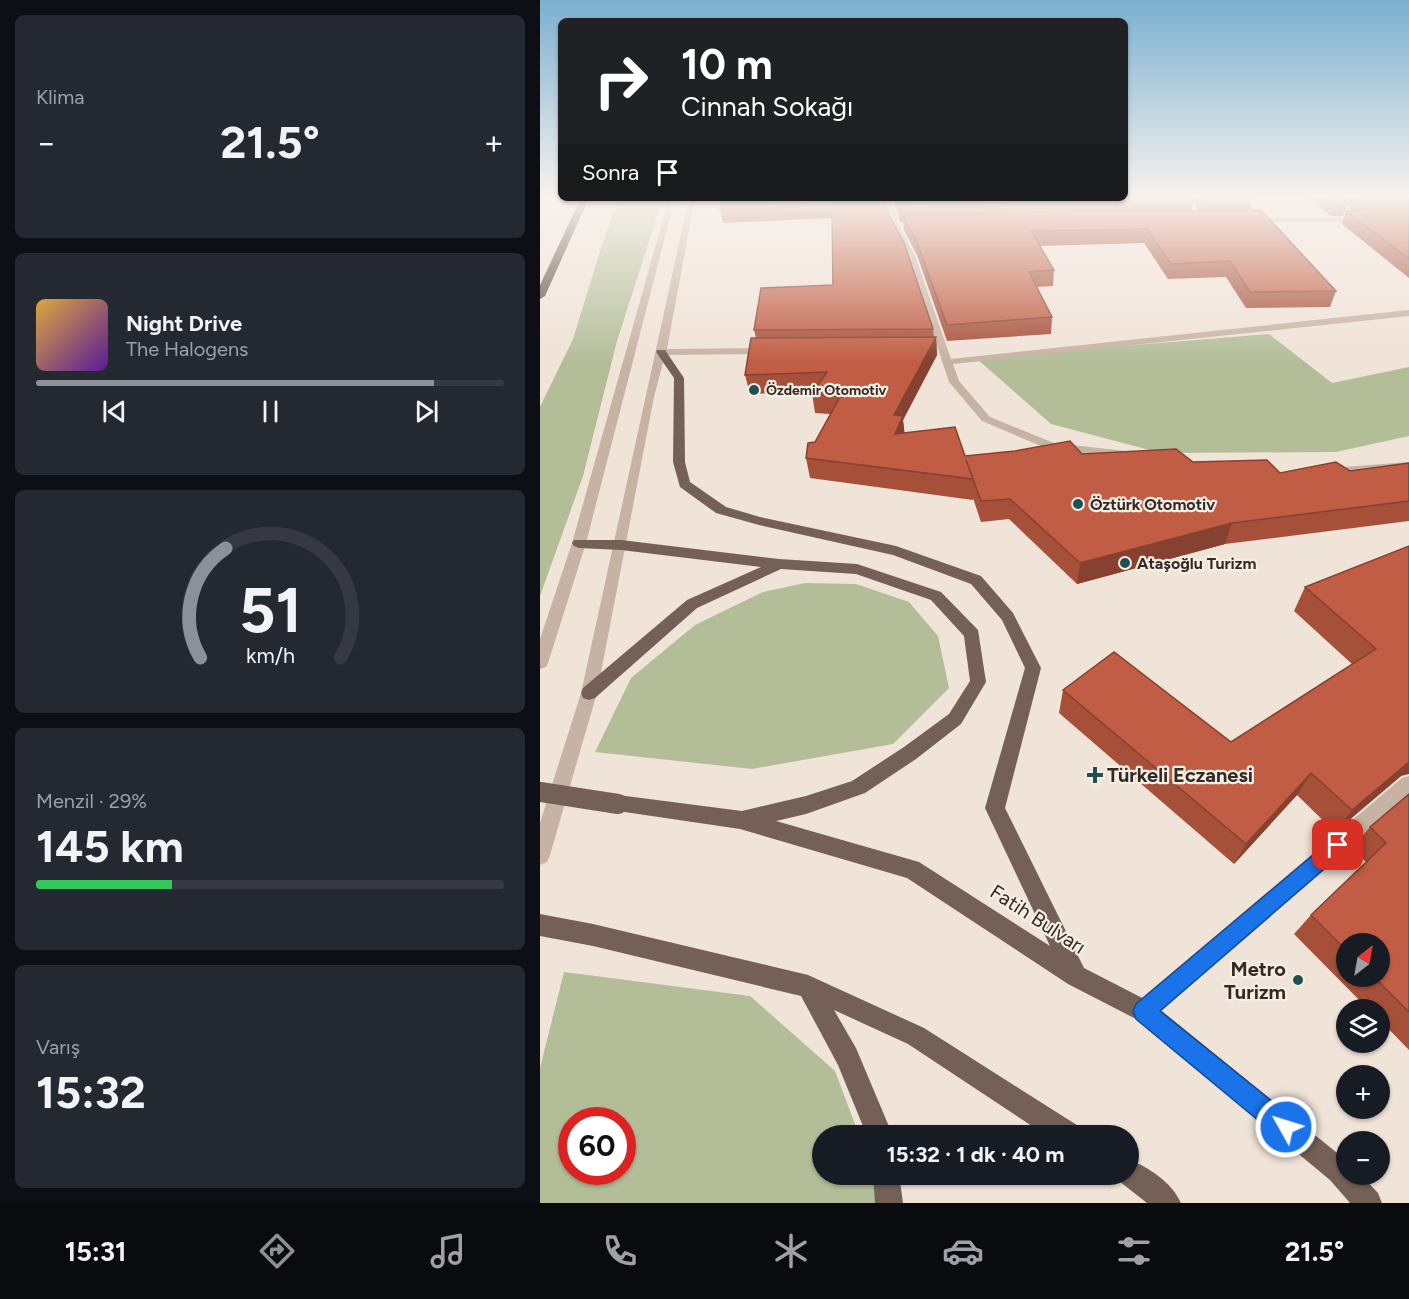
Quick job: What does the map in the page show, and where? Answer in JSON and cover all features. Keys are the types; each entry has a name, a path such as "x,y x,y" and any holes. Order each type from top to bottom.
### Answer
{"highway":[{"path":"540,296 561,251"}],"main road":[{"path":"661,352 679,378 679,462 684,484 721,510 759,521 896,550 976,580 1008,617 1033,668 995,808 1076,976"},
{"path":"579,543 621,545 779,564 857,569 936,596 972,634 978,682 955,719 858,788 806,805 740,820"},
{"path":"589,693 692,604 779,564"},
{"name":"Fatih Bulvarı","path":"540,792 740,820 912,869 1076,976 1144,1011 1339,1171 1368,1203"},
{"path":"540,925 593,934 808,986 916,1036 1054,1125"},
{"path":"808,986 847,1057 875,1125"},
{"path":"1139,1179 1167,1203"},
{"path":"887,1185 889,1203"}],"street":[{"path":"540,663 579,543 658,251"},
{"path":"540,855 589,693 681,251"},
{"path":"908,251 954,382 986,419 1052,446 1144,457"},
{"path":"947,362 1409,313"},
{"path":"932,350 944,350"},
{"path":"661,352 779,351"},
{"path":"1317,473 1409,466"},
{"path":"1144,1011 1409,784"}],"green space":[{"path":"600,251 646,251 617,341 583,476 540,596 540,407 573,339"},
{"path":"1269,334 1332,383 1409,367 1409,436 1336,452 1161,453 1051,424 976,358"},
{"path":"805,583 856,584 909,602 938,636 949,688 893,744 752,769 595,752 631,678 695,625 763,592"},
{"path":"564,972 750,996 835,1071 855,1125 812,1125 812,1185 876,1185 880,1203 540,1203 540,1068"}],"building":[{"path":"833,251 907,251 933,329 754,330 761,288 833,285"},
{"path":"920,251 1043,251 1054,270 1029,272 1052,317 947,325"},
{"path":"1162,251 1299,251 1336,291 1250,292 1230,261 1171,264"},
{"path":"1399,251 1409,251 1409,259"},
{"path":"936,337 894,415 903,416 895,434 955,427 965,456 1015,451 1070,441 1082,454 1176,449 1193,462 1267,460 1280,473 1336,462 1350,471 1409,463 1409,501 1232,523 1080,563 1010,499 981,501 973,479 806,458 808,443 815,442 840,397 812,393 827,372 745,375 751,338"},
{"path":"1409,546 1409,762 1352,810 1311,773 1246,844 1063,690 1114,652 1231,742 1376,649 1305,587"},
{"path":"1409,794 1409,1012 1384,987 1390,987 1390,933 1336,933 1336,940 1311,915 1386,843 1370,827"}],"place":[{"name":"Özdemir Otomotiv","path":"754,390"},
{"name":"Öztürk Otomotiv","path":"1078,504"},
{"name":"Ataşoğlu Turizm","path":"1125,563"},
{"name":"Türkeli Eczanesi","path":"1095,775"},
{"name":"Metro Turizm","path":"1298,980"}],"route":[{"path":"1286,1127 1144,1011 1338,845"}]}
